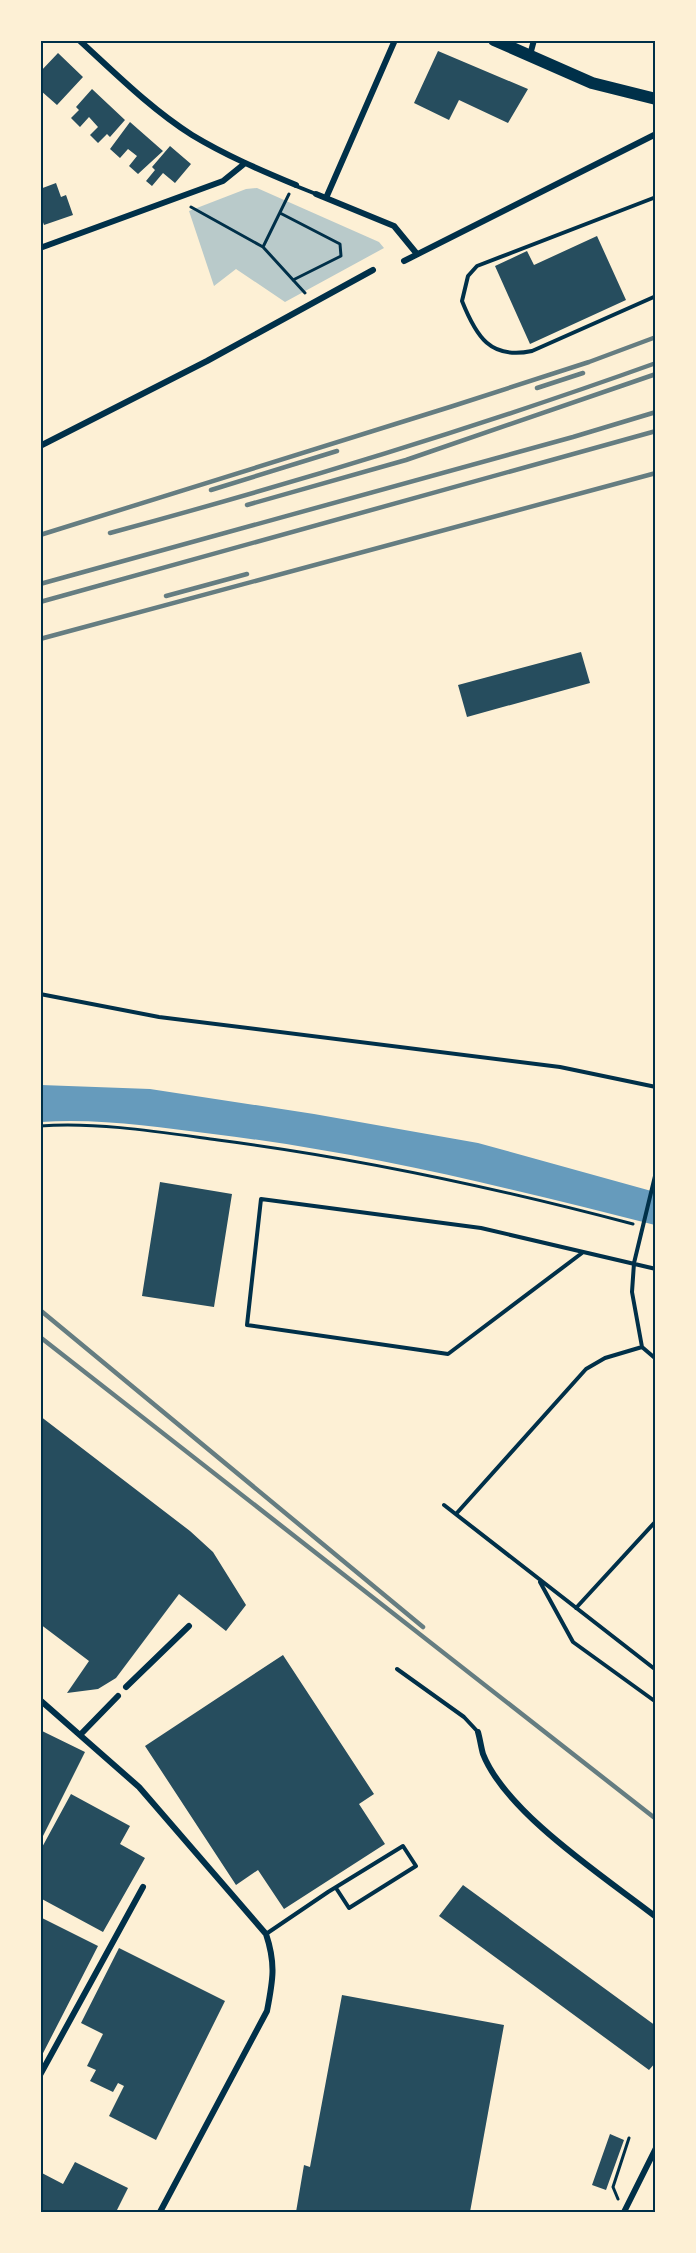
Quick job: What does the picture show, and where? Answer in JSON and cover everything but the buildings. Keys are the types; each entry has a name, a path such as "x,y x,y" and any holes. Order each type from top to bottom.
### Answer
{"main road":[{"path":"494,40 591,83 656,99"}],"street":[{"path":"79,40 166,116 192,135 244,164 296,185"},
{"path":"326,198 395,40"},
{"path":"530,56 534,40"},
{"path":"404,261 656,134"},
{"path":"40,248 223,181 244,164"},
{"path":"316,194 394,226 417,254"},
{"path":"40,446 207,362 373,270"},
{"path":"126,1688 189,1626"},
{"path":"81,1734 118,1696"},
{"path":"40,1700 81,1734 139,1788 266,1934 274,1961 274,1976 267,2011 160,2212"},
{"path":"478,1732 484,1755 502,1784 522,1808 540,1826 656,1917"},
{"path":"40,2075 143,1887"},
{"path":"624,2212 656,2148"}],"lane":[{"path":"296,185 316,194"},
{"path":"656,197 477,266 468,276 462,301 478,334 489,345 514,355 532,351 656,296"},
{"path":"40,994 159,1017 560,1067 656,1087"},
{"path":"656,1172 634,1263 632,1292 642,1347 656,1359"},
{"path":"582,1253 448,1354 247,1325 261,1199 481,1228 656,1269"},
{"path":"456,1514 586,1369 605,1358 642,1347"},
{"path":"444,1505 656,1670"},
{"path":"576,1608 656,1521"},
{"path":"538,1579 573,1642 656,1702"},
{"path":"397,1669 464,1717 478,1732"},
{"path":"266,1934 336,1888 404,1846 416,1866 349,1908 336,1888"}],"path":[{"path":"262,247 289,194"},
{"path":"191,207 262,247 305,293"},
{"path":"280,213 340,244 342,250 341,256 293,280"},
{"path":"40,1126 145,1130 252,1144 465,1183 634,1224"},
{"path":"616,2205 618,2199 613,2187 629,2139"}],"shaded area":[{"path":"257,188 379,242 384,248 285,302 236,269 214,286 189,211 246,189"}],"water":[{"path":"41,1085 150,1089 314,1114 478,1143 655,1192 655,1225 436,1172 325,1151 127,1124 84,1121 41,1122"}],"railway":[{"path":"40,535 453,406 589,362 656,337"},
{"path":"110,533 385,454 656,363"},
{"path":"537,388 583,373"},
{"path":"247,505 406,460 656,374"},
{"path":"40,584 656,412"},
{"path":"40,602 656,431"},
{"path":"211,490 337,451"},
{"path":"40,639 656,473"},
{"path":"166,596 247,574"},
{"path":"40,1310 423,1627"},
{"path":"40,1337 656,1819"}]}
